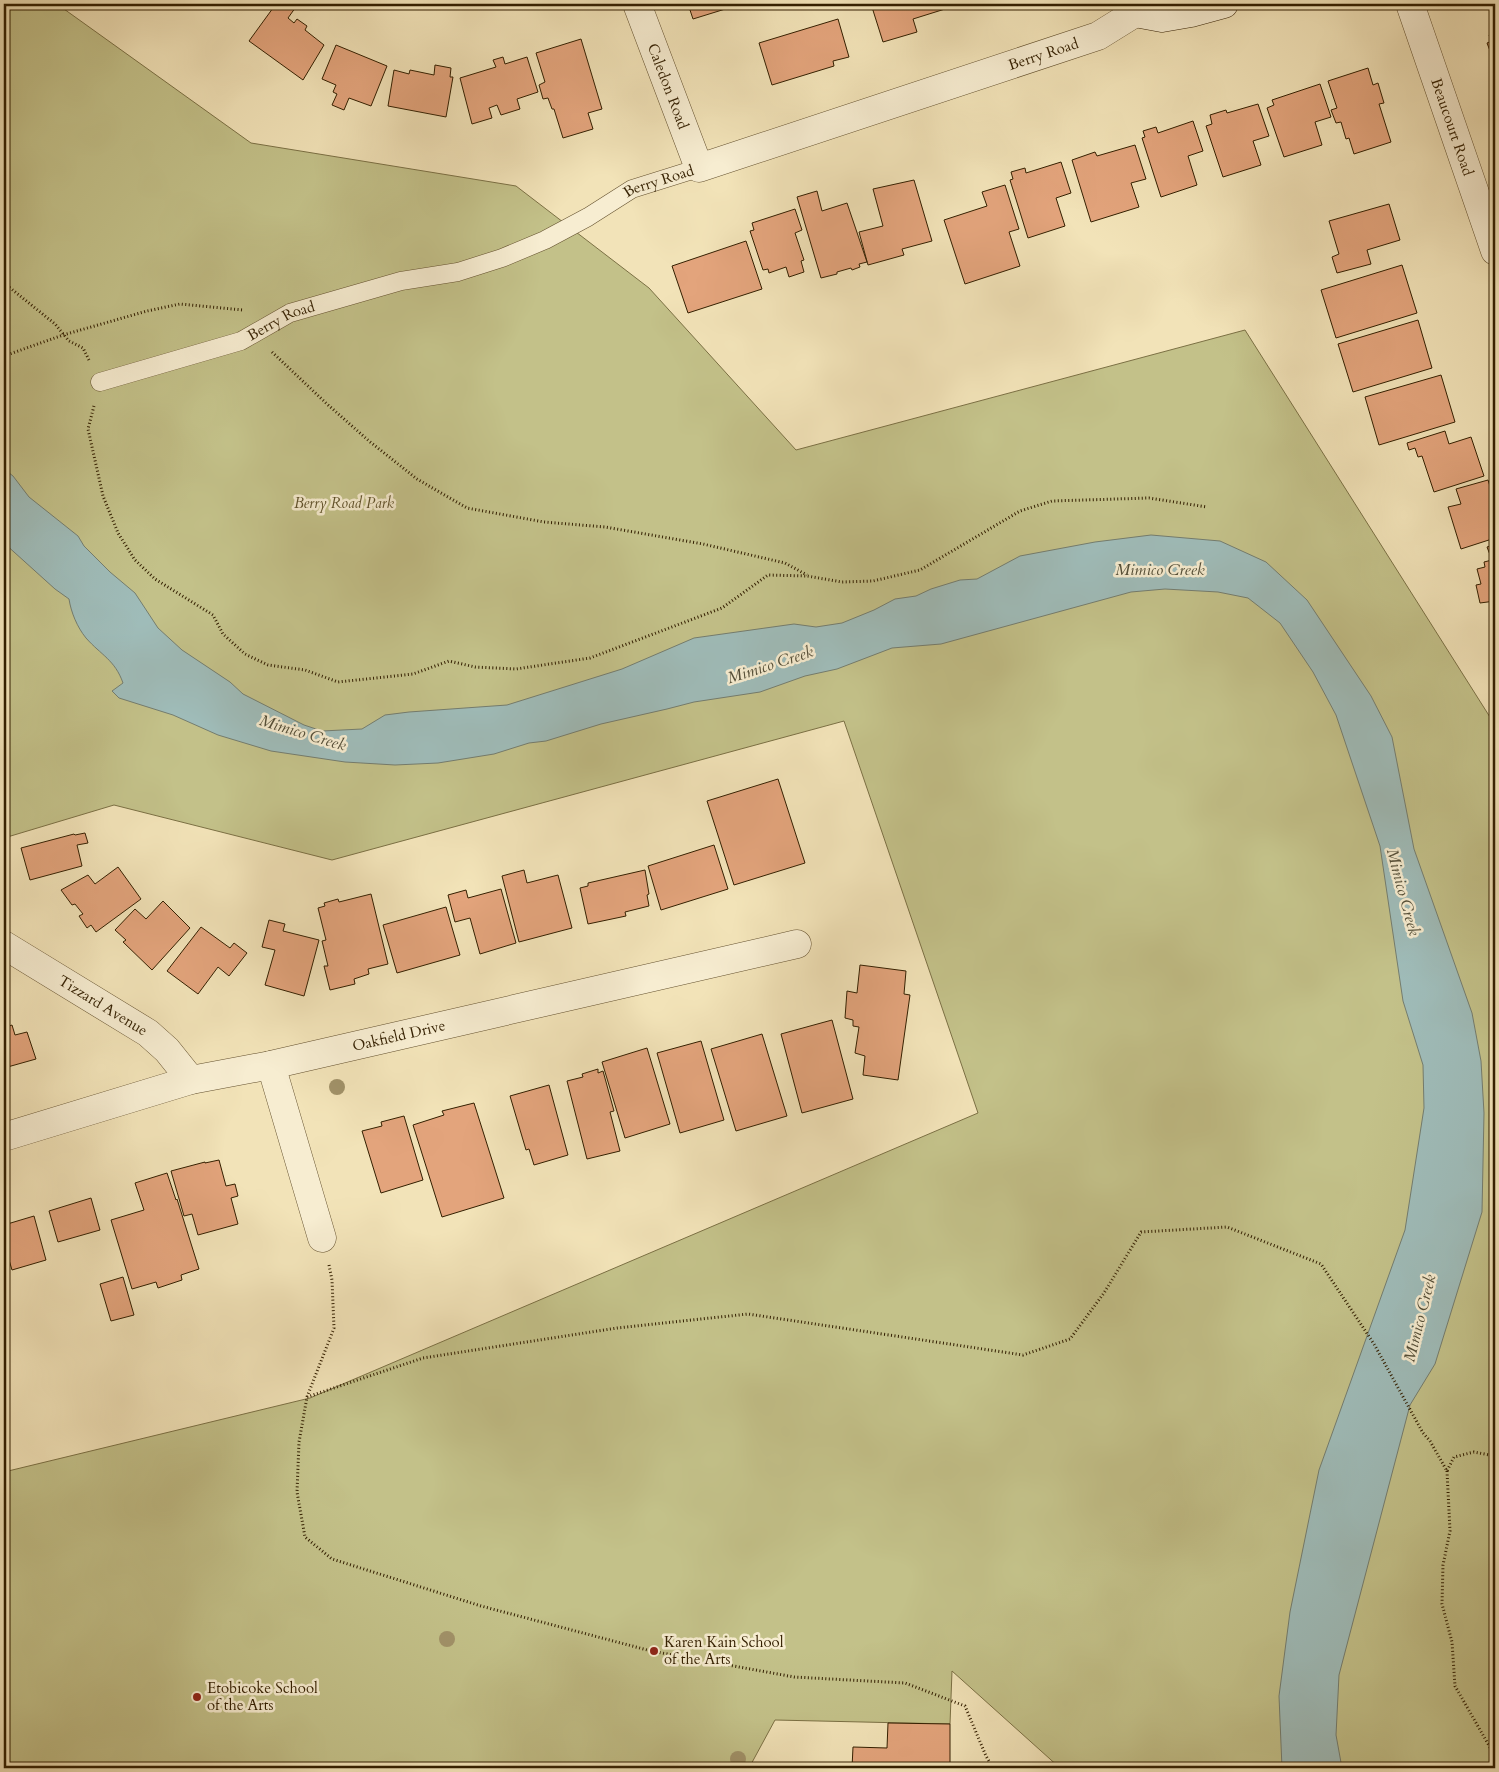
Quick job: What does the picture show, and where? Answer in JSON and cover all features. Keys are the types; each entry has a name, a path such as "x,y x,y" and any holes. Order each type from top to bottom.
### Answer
{"street":[{"name":"Caledon Road","path":"637,4 700,168"},
{"name":"Berry Road","path":"700,168 1098,36 1131,8 1162,18 1191,13 1224,4"},
{"name":"Beaucourt Road","path":"1410,4 1495,251"},
{"name":"Oakfield Drive","path":"4,1137 191,1080 271,1065 797,944"},
{"name":"Tizzard Avenue","path":"4,945 148,1033 167,1050 191,1080"},
{"path":"271,1065 322,1238"}],"lane":[{"name":"Berry Road","path":"100,382 241,340 290,314 344,297 401,281 458,272 502,258 545,240 580,222 632,189 700,168"}],"path":[{"path":"4,283 55,324 69,341 83,348 100,382 88,429 103,496 118,533 135,560 155,579 213,615 223,634 245,654 268,665 305,670 338,682 413,674 449,661 475,667 516,669 590,658 722,608 768,575 807,576 842,582 873,581 920,570 1020,512 1052,501 1149,498 1207,507"},
{"path":"4,356 63,335 147,311 180,304 244,310"},
{"path":"253,334 327,404 370,441 417,479 467,508 544,522 605,527 703,544 785,564 807,576"},
{"path":"307,1397 423,1358 617,1328 748,1314 1023,1355 1070,1339 1104,1293 1141,1232 1227,1227 1321,1264 1374,1344 1424,1434 1447,1471 1450,1531 1443,1565 1442,1604 1452,1642 1456,1686 1495,1756"},
{"path":"322,1238 332,1280 334,1328 307,1397 298,1442 297,1492 305,1537 332,1559 481,1606 651,1651 794,1677 905,1683 965,1706 993,1768"},
{"path":"1447,1471 1454,1457 1474,1452 1495,1456"}],"green space":[{"name":"Berry Road Park","path":"4,4 57,4 251,143 516,186 649,288 796,450 1245,330 1495,725 1495,1768 1060,1768 952,1671 950,1724 775,1720 749,1768 4,1768 4,1472 310,1398 978,1113 844,721 332,860 114,805 4,838"}],"water":[{"name":"Mimico Creek","path":"4,469 13,476 29,497 78,536 84,546 110,572 135,593 158,628 182,650 230,682 243,694 304,725 322,731 362,729 385,715 507,705 622,669 694,638 794,624 816,627 842,623 895,599 916,596 960,580 977,579 1020,556 1095,542 1151,535 1220,541 1266,562 1307,600 1371,696 1392,737 1414,849 1472,1013 1481,1061 1484,1113 1482,1212 1435,1364 1410,1405 1339,1675 1336,1735 1342,1768 1282,1768 1279,1696 1290,1612 1319,1470 1405,1230 1424,1108 1423,1065 1403,1001 1380,846 1336,715 1313,672 1280,623 1248,598 1218,592 1165,589 1131,592 941,644 892,648 837,669 805,676 760,692 694,702 601,724 546,741 529,743 494,754 438,763 395,765 345,762 271,751 218,735 173,715 119,698 112,691 123,683 120,675 112,663 83,634 71,609 69,599 55,589 4,543"}],"building":[{"path":"271,4 298,4 288,18 294,23 297,19 307,26 305,30 324,45 303,80 249,41 273,8 270,6"},
{"path":"688,4 734,4 735,6 693,19"},
{"path":"871,4 961,4 913,19 917,32 883,42"},
{"path":"838,19 849,57 833,61 834,66 772,85 759,43"},
{"path":"1495,33 1495,73 1487,43 1492,41 1489,35"},
{"path":"581,39 602,109 588,113 593,129 563,138 554,109 552,109 548,98 543,99 539,85 545,82 536,53"},
{"path":"336,45 387,66 371,106 349,98 344,110 332,105 337,94 333,92 336,85 322,79"},
{"path":"503,57 505,64 527,57 538,92 517,99 520,109 501,115 497,105 489,108 492,118 472,124 460,78 496,67 493,60"},
{"path":"435,65 451,68 450,77 453,77 446,117 388,106 394,70 409,74 410,70 434,75"},
{"path":"1368,68 1373,85 1378,83 1384,103 1379,104 1391,142 1354,154 1349,138 1346,139 1341,122 1336,123 1331,110 1337,108 1328,81"},
{"path":"1320,84 1331,117 1315,122 1322,145 1284,157 1267,108 1274,105 1272,100"},
{"path":"1258,104 1269,136 1253,141 1261,165 1223,177 1206,126 1212,124 1210,115 1226,110 1227,113"},
{"path":"1193,121 1203,151 1188,156 1197,185 1161,197 1142,138 1145,137 1143,131 1156,127 1158,133"},
{"path":"1135,145 1146,179 1131,183 1139,207 1091,222 1072,160 1095,152 1097,156"},
{"path":"1061,162 1071,193 1056,198 1065,226 1028,238 1010,180 1013,179 1011,172 1025,168 1026,173"},
{"path":"914,180 932,241 902,249 904,255 868,265 859,232 883,226 873,189"},
{"path":"1005,185 1019,229 1009,232 1020,266 965,284 944,220 987,206 982,192"},
{"path":"817,191 822,211 847,203 867,262 859,264 860,267 821,278 797,197"},
{"path":"1389,204 1400,240 1367,250 1371,264 1337,273 1332,257 1339,254 1329,221"},
{"path":"795,209 802,230 795,233 804,260 801,261 804,272 789,277 786,267 769,273 768,269 763,270 750,231 754,230 752,223"},
{"path":"746,241 762,289 688,313 672,266"},
{"path":"1402,265 1417,313 1336,338 1321,290"},
{"path":"1418,320 1432,368 1353,392 1338,344"},
{"path":"1441,375 1455,422 1379,445 1365,397"},
{"path":"1445,431 1449,444 1471,437 1484,476 1434,492 1422,456 1418,457 1415,448 1409,450 1407,443"},
{"path":"1488,480 1495,502 1495,538 1461,549 1448,507 1461,504 1456,489"},
{"path":"1495,544 1495,601 1480,603 1476,585 1481,584 1477,569 1485,567 1484,562 1492,560 1487,547"},
{"path":"778,779 805,863 734,885 707,801"},
{"path":"85,833 88,843 77,845 82,866 30,880 21,848 74,834"},
{"path":"714,845 728,889 661,910 648,866"},
{"path":"118,867 141,899 96,932 91,925 87,928 79,916 83,914 75,904 72,905 61,890 88,875 95,884"},
{"path":"524,870 527,883 558,875 572,928 519,942 502,876"},
{"path":"645,870 649,906 625,912 626,916 588,924 580,888 588,886 588,883"},
{"path":"501,889 516,943 480,954 470,918 455,922 448,895 466,890 468,898"},
{"path":"371,894 388,964 368,969 369,974 354,979 355,984 330,990 324,966 328,966 322,941 326,940 318,908 325,906 324,903 338,899 339,902"},
{"path":"163,901 190,928 152,970 123,942 126,940 115,930 135,909 146,919"},
{"path":"446,907 460,955 397,973 383,925"},
{"path":"269,920 285,924 283,931 319,940 304,996 265,985 275,950 262,947"},
{"path":"201,927 230,948 234,943 247,953 229,976 218,967 198,994 167,971"},
{"path":"860,965 906,971 904,994 910,995 898,1080 863,1075 865,1056 855,1053 859,1027 853,1026 853,1020 845,1018 847,991 857,993"},
{"path":"832,1020 853,1099 802,1113 781,1034"},
{"path":"12,1025 15,1035 27,1032 36,1059 4,1068 4,1028"},
{"path":"762,1034 787,1116 736,1131 711,1049"},
{"path":"701,1041 724,1120 680,1133 657,1053"},
{"path":"647,1048 670,1124 625,1138 602,1062"},
{"path":"598,1069 598,1073 603,1071 614,1111 610,1112 620,1151 587,1159 567,1081 583,1077 582,1074"},
{"path":"549,1085 568,1155 534,1165 529,1149 526,1150 510,1096"},
{"path":"474,1103 504,1198 442,1217 413,1125 444,1115 442,1111"},
{"path":"404,1116 423,1180 381,1193 362,1131 382,1126 381,1122"},
{"path":"219,1160 226,1186 235,1184 238,1196 231,1198 238,1224 198,1235 192,1214 184,1216 171,1171"},
{"path":"167,1173 199,1269 181,1275 182,1280 158,1288 156,1282 132,1289 111,1220 144,1210 135,1183"},
{"path":"91,1198 100,1230 58,1242 49,1211"},
{"path":"34,1216 46,1260 12,1270 4,1243 4,1225"},
{"path":"123,1277 134,1315 111,1321 100,1284"},
{"path":"888,1723 950,1724 950,1768 852,1768 853,1747 887,1748"}],"place":[{"name":"Karen Kain School of the Arts","path":"654,1651"},
{"name":"Etobicoke School of the Arts","path":"197,1697"}]}
